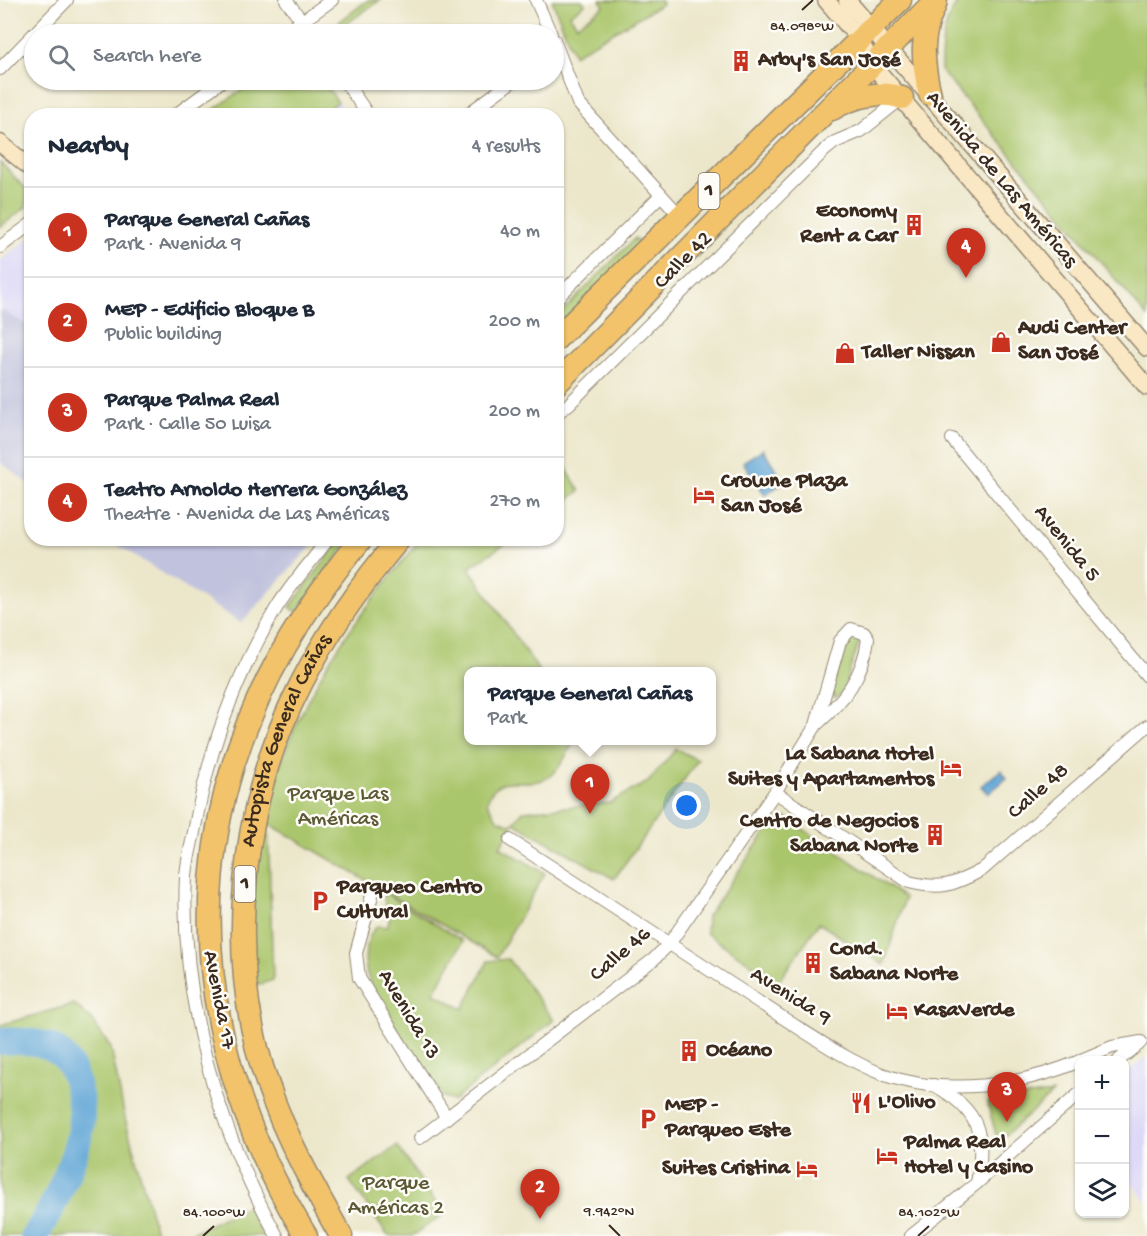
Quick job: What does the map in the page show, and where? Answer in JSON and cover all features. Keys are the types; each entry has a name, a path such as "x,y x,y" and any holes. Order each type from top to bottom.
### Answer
{"highway":[{"name":"1","path":"564,331 682,218 900,0"},
{"name":"1","path":"564,376 937,0"},
{"path":"930,94 922,57 927,25 937,0"},
{"path":"825,113 842,103 859,98 890,94 902,99"},
{"name":"Autopista General Cañas","path":"306,1236 262,1154 238,1087 222,1027 211,968 210,886 216,830 229,773 253,707 294,630 322,588 356,546"},
{"name":"Autopista General Cañas","path":"341,1236 308,1176 268,1085 249,1013 243,958 245,887 250,835 274,749 299,686 347,606 394,546"}],"main road":[{"name":"Avenida de Las Américas","path":"826,0 866,34 889,47 1147,348"},
{"name":"Avenida de Las Américas","path":"848,0 866,34 872,63 1147,387"},
{"path":"0,143 24,162"}],"street":[{"path":"44,24 67,0"},
{"path":"286,0 305,24"},
{"path":"299,24 332,0"},
{"path":"536,0 547,24"},
{"path":"0,69 24,44"},
{"path":"564,69 578,104 682,218"},
{"path":"185,108 209,90"},
{"path":"351,90 363,108"},
{"path":"476,108 500,90"},
{"name":"Calle 42","path":"564,408 825,150 867,128 902,99"},
{"path":"564,291 661,195"},
{"path":"0,247 24,229"},
{"name":"Avenida 5","path":"952,439 1147,676"},
{"name":"Avenida 17","path":"278,1236 245,1173 215,1093 186,950 186,873 210,760 236,687 279,604 323,546"},
{"name":"Calle 46","path":"420,1138 654,959 669,944 775,792 816,725 854,686 866,652 868,639 864,633 850,628 844,633 826,682 816,725"},
{"name":"Calle 48","path":"775,792 909,882 930,887 955,884 982,870 1147,726"},
{"name":"Avenida 9","path":"510,840 838,1053 884,1074 930,1083 969,1087 1012,1083 1050,1074 1075,1063"},
{"name":"Avenida 13","path":"373,892 357,944 359,978 447,1118"},
{"path":"1124,1056 1144,1040"},
{"name":"Avenida 9","path":"1091,1056 1112,1047 1144,1040"},
{"path":"930,1083 962,1102 973,1118 983,1153 977,1183"},
{"path":"911,1236 977,1183 1075,1097"}],"shaded area":[{"path":"338,102 343,108 330,108"},
{"path":"24,242 24,323 0,309 0,261"},
{"path":"0,309 24,323 24,480 0,462"},
{"path":"119,546 312,546 241,623"},
{"path":"1147,1056 1147,1202 1129,1180 1129,1071"}],"green space":[{"path":"368,0 380,0 346,24 336,24"},
{"path":"552,0 582,0 585,4 570,15 577,25 604,6 600,0 660,0 662,4 574,55 564,30 564,24 562,24"},
{"path":"959,0 1147,0 1147,317 941,71 946,25"},
{"path":"242,90 329,90 338,102 329,108 216,108"},
{"path":"0,162 24,187 24,209 0,227"},
{"path":"635,238 640,244 564,321 564,310"},
{"path":"564,465 580,491 564,502"},
{"path":"336,546 346,546 296,612 290,607"},
{"name":"Parque Las Américas","path":"415,546 502,546 469,568 536,667 464,667 464,745 572,745 559,766 547,778 538,781 505,783 498,786 487,802 497,819 509,824 514,822 523,811 609,803 648,782 676,749 698,760 614,879 514,823 500,847 545,873 497,957 268,823 273,980 252,987 252,905 257,843 264,812 302,711 318,680 375,596"},
{"path":"851,635 859,637 860,640 842,694 835,698 830,691"},
{"path":"782,818 787,818 905,898 884,965 819,923 778,982 706,933 707,916 770,826"},
{"path":"383,892 463,941 434,993 463,1009 488,961 508,959 554,1020 453,1101 443,1097 412,1053 381,1003 367,974 366,955 370,936 377,926 387,927 392,912 386,909"},
{"path":"74,1004 92,1020 111,1048 125,1118 157,1236 0,1236 0,1025"},
{"path":"1053,1093 998,1142 987,1102"},
{"name":"Parque Américas 2","path":"397,1146 444,1214 412,1236 388,1236 349,1180"},
{"path":"247,1206 263,1236 186,1236"}],"water":[{"path":"763,449 784,482 765,495 743,462"},
{"path":"1001,770 1007,778 988,794 981,786"}],"waterway":[{"path":"0,1041 21,1041 48,1046 62,1055 73,1072 81,1105 79,1137 70,1167 56,1198 34,1236"}],"place":[{"name":"Arby's San José","path":"741,61"},
{"name":"Economy Rent a Car","path":"914,225"},
{"name":"Teatro Arnoldo Herrera González","path":"966,278"},
{"name":"Audi Center San José","path":"1001,342"},
{"name":"Taller Nissan","path":"845,353"},
{"name":"Crowne Plaza San José","path":"704,495"},
{"name":"La Sabana Hotel Suites y Apartamentos","path":"951,768"},
{"name":"Parque General Cañas","path":"590,814"},
{"name":"Centro de Negocios Sabana Norte","path":"935,835"},
{"name":"Parqueo Centro Cultural","path":"320,901"},
{"name":"Cond. Sabana Norte","path":"813,963"},
{"name":"KasaVerde","path":"897,1011"},
{"name":"Océano","path":"689,1051"},
{"name":"L'Olivo","path":"861,1103"},
{"name":"MEP - Parqueo Este","path":"648,1119"},
{"name":"Parque Palma Real","path":"1007,1122"},
{"name":"Palma Real Hotel y Casino","path":"887,1156"},
{"name":"Suites Cristina","path":"807,1169"},
{"name":"MEP - Edificio Bloque B","path":"540,1219"}]}
